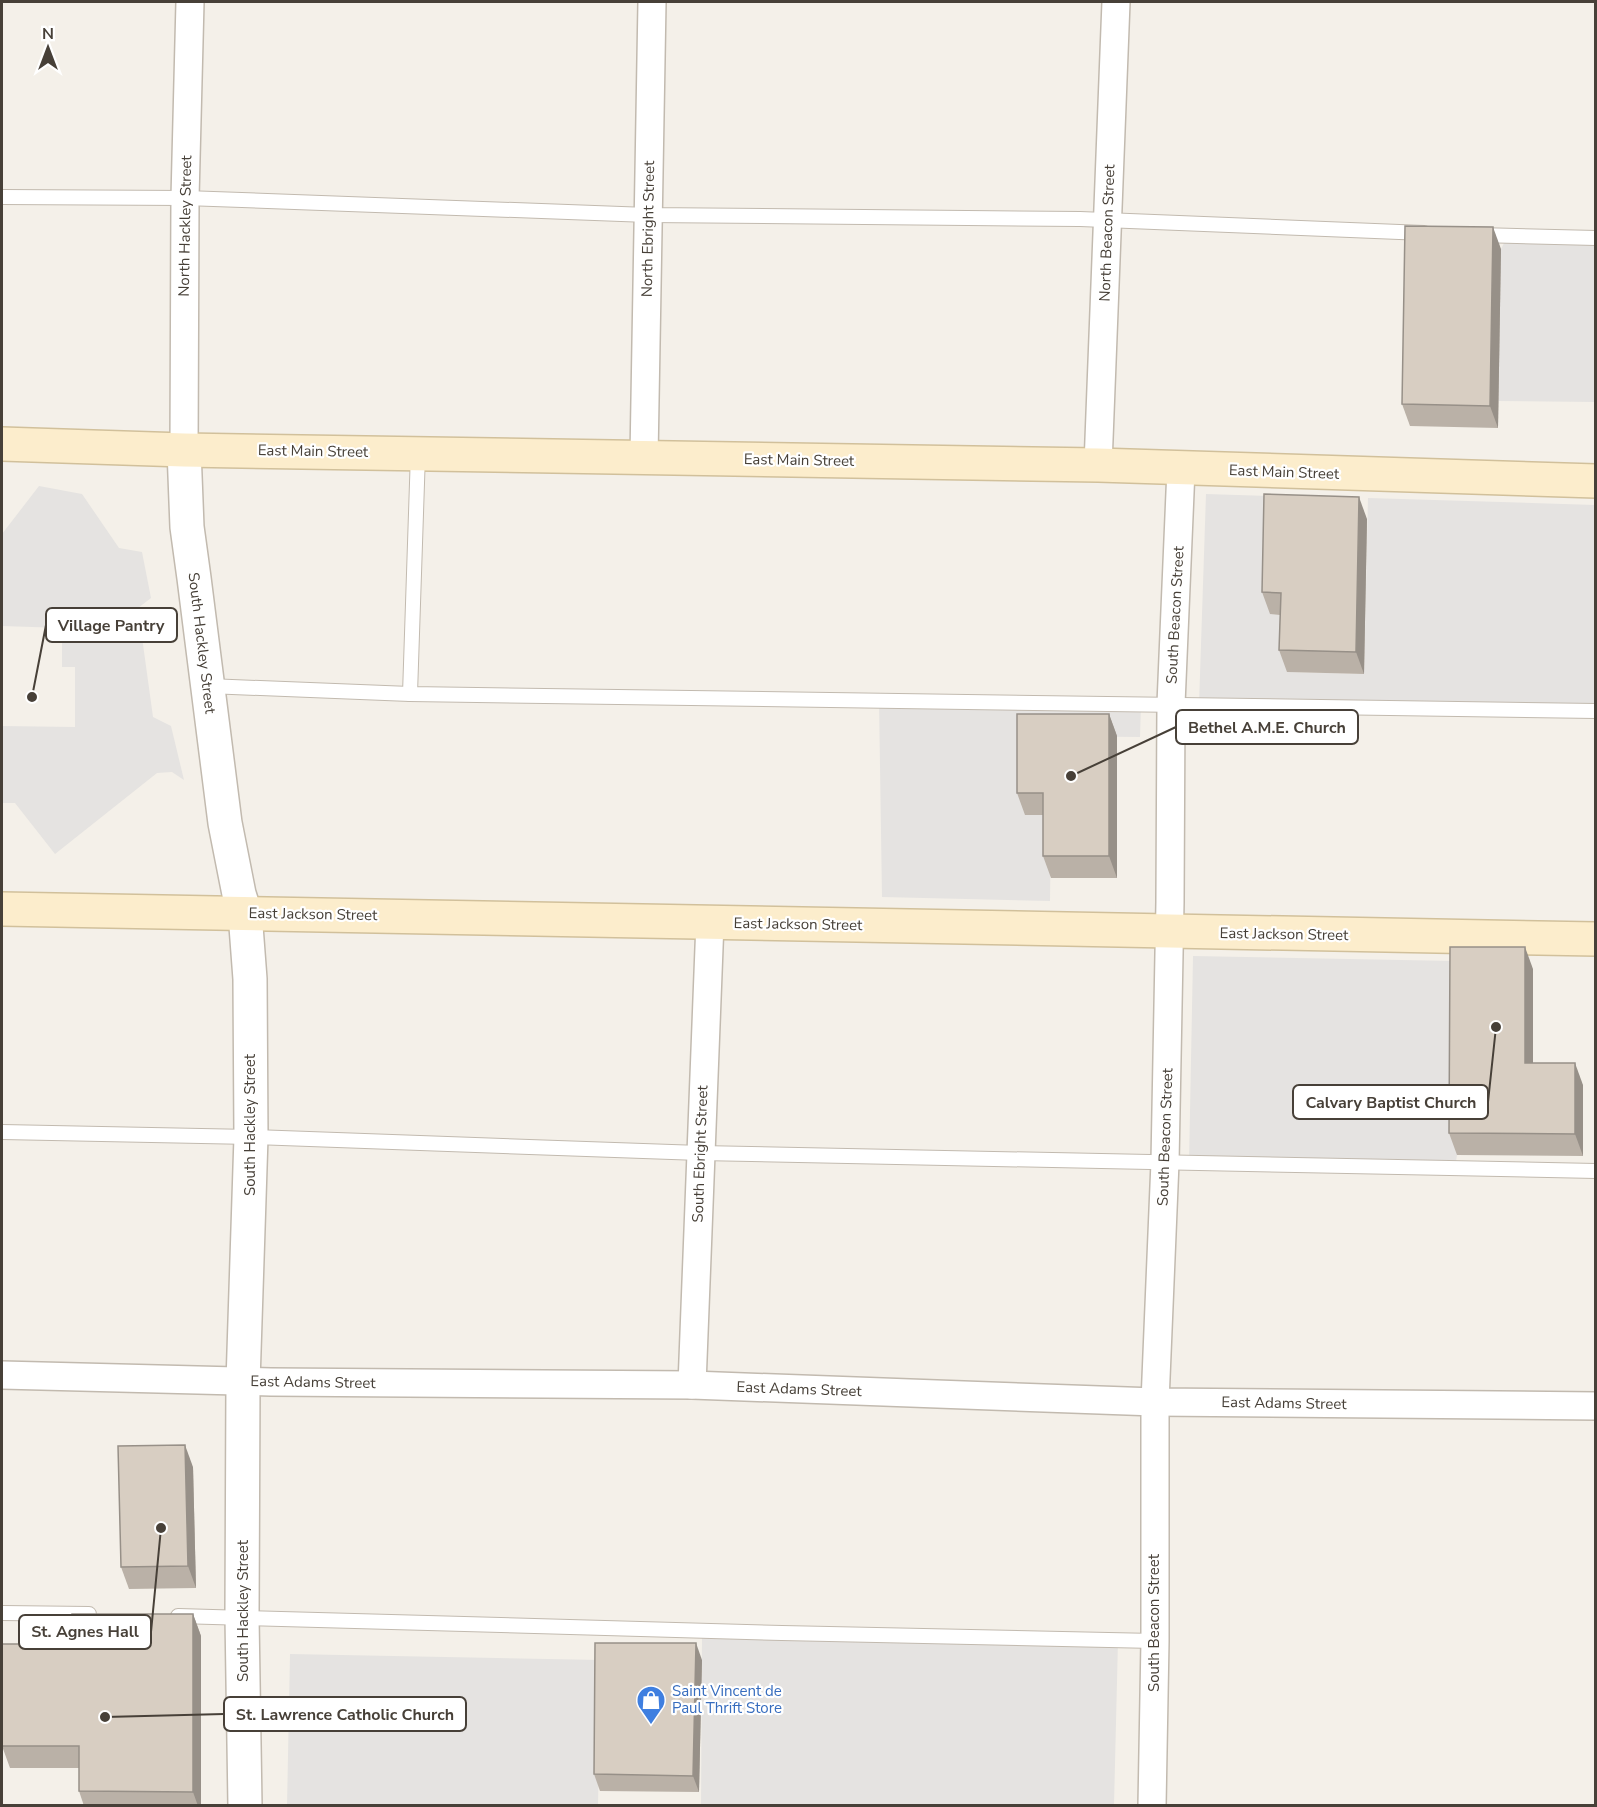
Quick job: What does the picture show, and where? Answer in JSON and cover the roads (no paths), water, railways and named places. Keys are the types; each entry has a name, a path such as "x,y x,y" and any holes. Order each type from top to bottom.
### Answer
{"main road":[{"name":"East Main Street","path":"2,444 184,450 1098,465 1596,481"},
{"name":"East Jackson Street","path":"2,909 1596,939"}],"street":[{"name":"North Hackley Street","path":"184,450 185,198 190,2"},
{"name":"North Ebright Street","path":"644,458 652,2"},
{"name":"North Beacon Street","path":"1098,465 1116,2"},
{"name":"South Hackley Street","path":"184,450 187,527 225,823 245,913 250,979 250,1137 243,1382 242,1617 245,1806"},
{"name":"South Beacon Street","path":"1152,1806 1155,1402 1165,1162 1170,932 1171,704 1180,469"},
{"name":"South Ebright Street","path":"692,1385 710,922"},
{"name":"East Adams Street","path":"2,1375 243,1382 692,1385 1155,1402 1596,1406"}],"lane":[{"path":"2,197 185,198 648,215 1107,221 1437,234"},
{"path":"1460,235 1596,238"},
{"path":"410,694 418,453"},
{"path":"207,686 410,694 1596,711"},
{"path":"2,1132 250,1137 700,1153 1596,1171"},
{"path":"2,1613 106,1615"},
{"path":"165,1616 782,1634 1155,1641"}],"place":[{"name":"Village Pantry","path":"32,697"},
{"name":"Bethel A.M.E. Church","path":"1071,776"},
{"name":"Calvary Baptist Church","path":"1496,1027"},
{"name":"St. Agnes Hall","path":"161,1528"},
{"name":"St. Lawrence Catholic Church","path":"105,1717"},
{"name":"Saint Vincent de Paul Thrift Store","path":"651,1726"}]}
